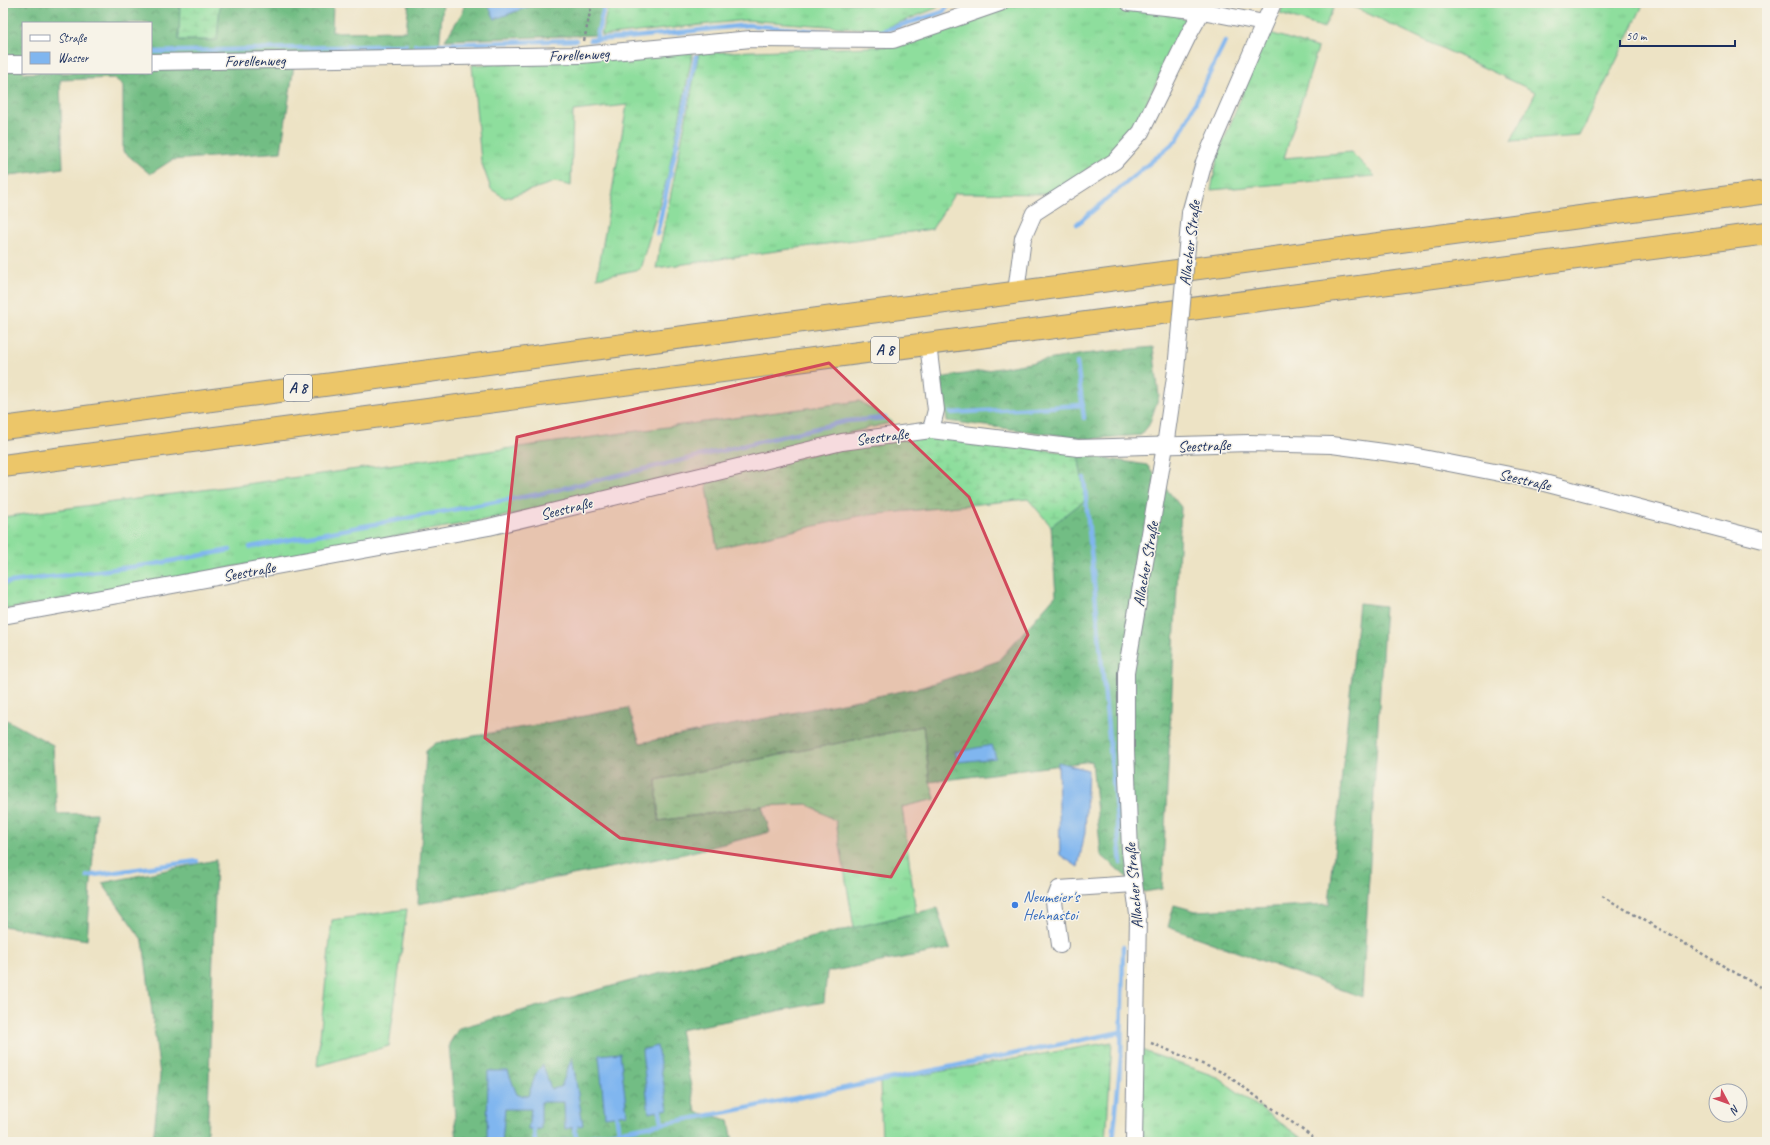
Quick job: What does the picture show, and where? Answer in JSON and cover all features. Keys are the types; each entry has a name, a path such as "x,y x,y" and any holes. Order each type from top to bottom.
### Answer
{"highway":[{"name":"A 8","path":"3,428 1767,192"},
{"name":"A 8","path":"3,466 1767,233"}],"street":[{"name":"Forellenweg","path":"152,62 581,55 751,39 893,40 1000,3"},
{"path":"1129,3 1202,11 1264,23"},
{"name":"Allacher Straße","path":"1134,1142 1138,915 1130,851 1126,750 1126,673 1166,446 1176,370 1190,213 1204,162 1273,3"},
{"path":"1016,292 1023,238 1034,213 1115,161 1141,132 1188,36 1202,11"},
{"path":"3,64 22,64"},
{"path":"928,344 936,410 931,430"},
{"name":"Seestraße","path":"3,616 488,527 842,442 931,430 1078,448 1249,443 1332,445 1413,456 1525,478 1767,541"},
{"path":"1060,945 1054,902 1058,889 1134,884"}],"path":[{"path":"581,55 592,3"},
{"path":"1602,896 1767,990"},
{"path":"1135,1037 1224,1074 1319,1142"}],"highlighted area":[{"path":"829,363 969,497 1028,635 891,877 620,838 485,738 517,437"}],"green space":[{"path":"3,3 180,3 179,40 217,40 220,3 333,3 332,32 406,31 409,3 443,3 439,49 294,65 281,152 172,160 150,174 123,151 123,85 114,78 60,80 63,168 3,176"},
{"path":"180,3 220,3 217,40 179,40"},
{"path":"465,3 603,3 596,35 445,40 462,13"},
{"path":"609,3 939,3 937,8 880,30 746,20 601,36"},
{"path":"1040,3 1071,3 1164,10 1186,20 1132,134 1112,152 1051,194 955,193 932,229 656,268 699,53 897,46 1002,7"},
{"path":"1285,3 1336,3 1324,28 1280,14"},
{"path":"1345,3 1644,3 1580,136 1511,141 1536,92"},
{"path":"1267,32 1318,48 1284,158 1351,152 1375,176 1211,190 1218,155"},
{"path":"693,52 668,175 640,269 597,278 627,105 573,111 571,186 555,182 505,198 491,189 481,161 472,65"},
{"path":"1153,347 1159,396 1149,425 1141,435 1089,439 947,421 940,378 1083,354"},
{"path":"859,401 893,422 531,511 3,610 3,517"},
{"path":"929,435 1078,454 1085,500 1051,526 1028,499 859,516 717,548 706,481 842,447"},
{"path":"1078,454 1147,465 1181,507 1162,889 1144,892 1101,855 1092,761 930,782 923,726 656,780 659,821 762,806 770,832 684,854 418,904 426,751 436,743 628,708 640,743 923,687 998,661 1056,595 1051,526 1085,500"},
{"path":"1359,603 1385,606 1362,997 1168,927 1174,905 1196,911 1329,904"},
{"path":"3,718 53,745 57,814 96,813 87,940 3,926"},
{"path":"923,726 930,782 935,799 902,807 916,913 854,928 836,821 807,804 762,806 658,821 656,780"},
{"path":"216,860 207,1142 153,1142 160,1075 143,941 102,883"},
{"path":"937,908 950,949 827,972 824,1002 680,1030 696,1112 729,1120 733,1142 457,1142 449,1044 459,1028 645,977"},
{"path":"407,909 389,1046 317,1066 332,920"},
{"path":"1112,1042 1106,1142 882,1142 880,1082"},
{"path":"1141,1050 1217,1077 1307,1142 1138,1142"}],"water":[{"path":"487,3 539,3 495,19"},
{"path":"992,745 996,758 958,762 955,752"},
{"path":"1058,762 1088,770 1085,832 1078,867 1060,855"},
{"path":"657,1046 668,1109 649,1113 642,1050"},
{"path":"620,1053 627,1114 605,1117 599,1055"},
{"path":"572,1057 583,1125 565,1129 564,1102 541,1102 541,1129 528,1129 531,1109 505,1109 502,1142 487,1142 488,1071 508,1071 517,1095 528,1096 537,1071 543,1065 551,1089 561,1087"}],"waterway":[{"path":"596,40 605,3"},
{"path":"876,33 943,12 951,3"},
{"path":"590,40 625,38 748,25 829,32"},
{"path":"415,45 576,40"},
{"path":"1077,224 1177,140 1225,42"},
{"path":"152,52 406,45"},
{"path":"657,234 696,56"},
{"path":"1077,363 1084,418"},
{"path":"951,413 1083,405"},
{"path":"250,547 539,494 847,421 885,418"},
{"path":"1084,478 1121,863"},
{"path":"3,583 155,564 230,550"},
{"path":"87,876 197,861"},
{"path":"1113,1142 1121,1056 1123,947"},
{"path":"560,1142 727,1112 1121,1032"},
{"path":"660,1111 662,1123"},
{"path":"616,1115 619,1131"},
{"path":"575,1126 576,1139"},
{"path":"534,1129 535,1142"}],"place":[{"name":"Neumeier's Hehnastoi","path":"1015,905"}]}
